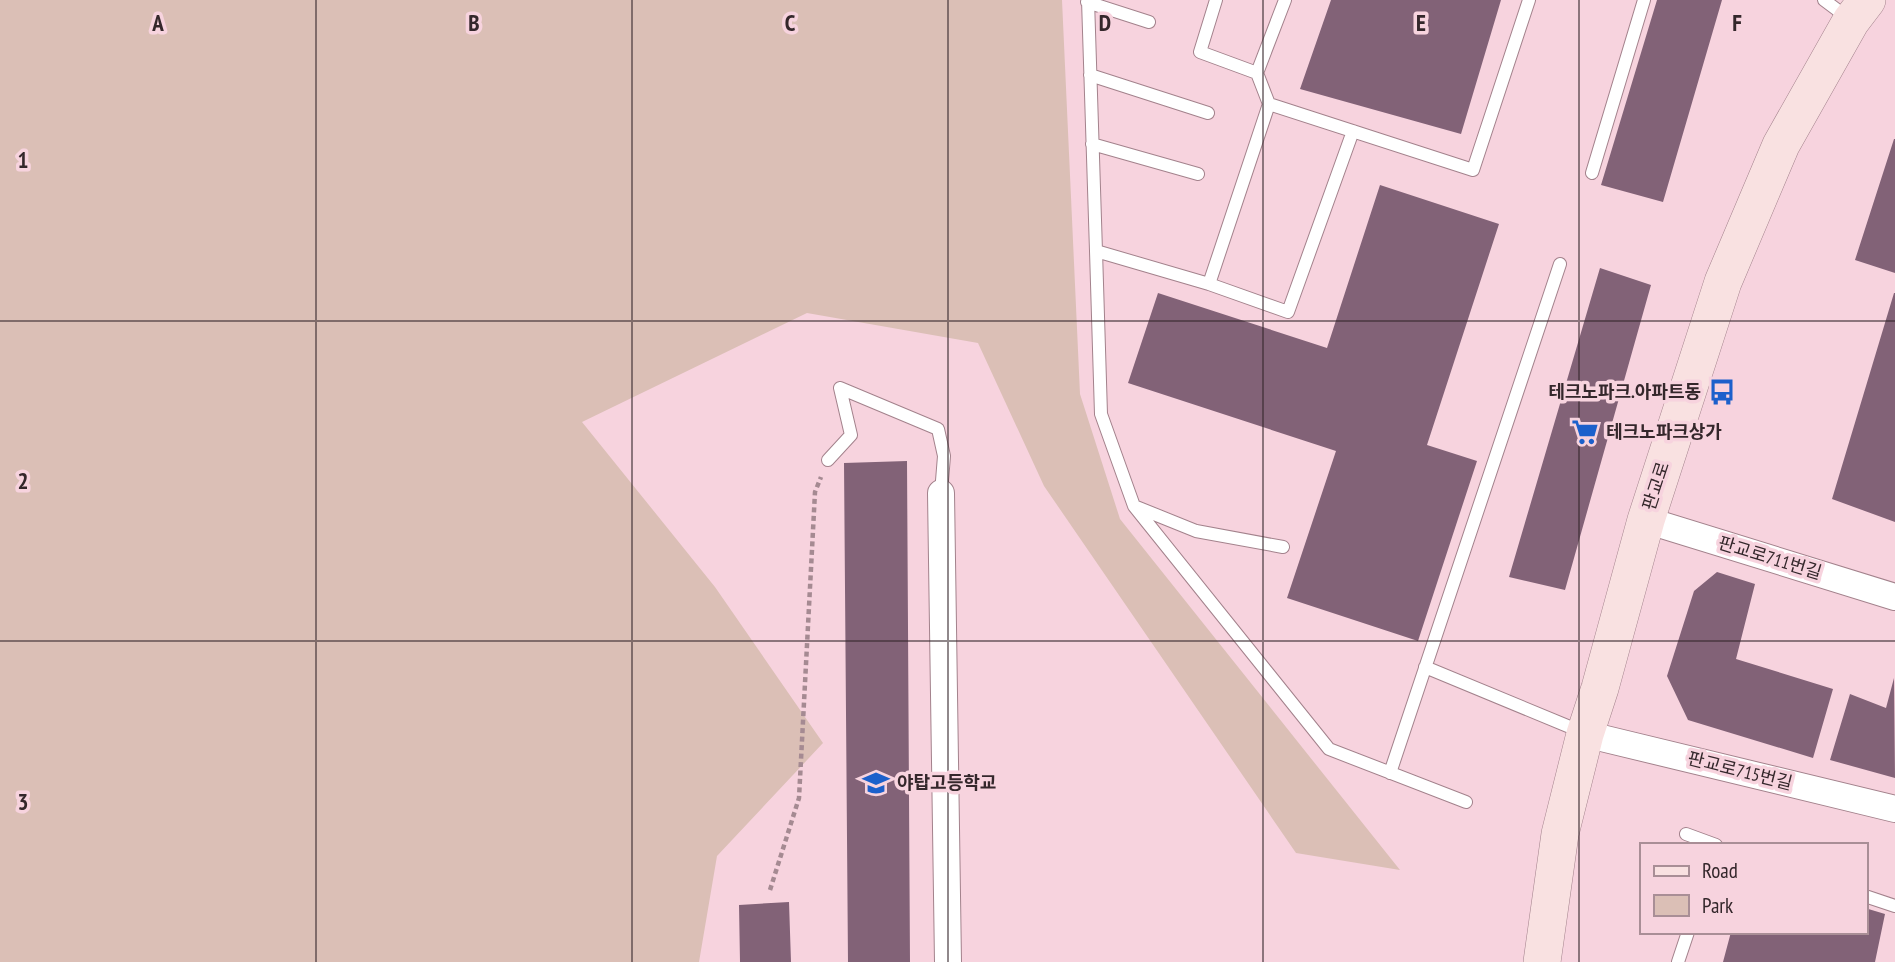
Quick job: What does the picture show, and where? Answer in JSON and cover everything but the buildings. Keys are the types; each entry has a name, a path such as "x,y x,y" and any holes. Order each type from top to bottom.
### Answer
{"main road":[{"name":"판교로","path":"1542,962 1560,834 1585,734 1646,520 1723,282 1781,145 1848,7"}],"street":[{"path":"941,493 948,962"},
{"name":"판교로711번길","path":"1646,520 1895,597"},
{"name":"판교로715번길","path":"1585,734 1895,809"}],"lane":[{"path":"1216,0 1200,52 1257,73"},
{"path":"1209,284 1269,104 1257,73 1285,0"},
{"path":"1269,104 1473,170 1529,0"},
{"path":"1592,173 1644,0"},
{"path":"1149,22 1087,1 1101,414 1134,506 1329,749 1466,802"},
{"path":"1090,75 1208,113"},
{"path":"1096,251 1209,284 1288,312 1353,131"},
{"path":"1092,144 1198,174"},
{"path":"1390,773 1560,264"},
{"path":"828,460 851,435 840,388 938,429 944,456 941,493"},
{"path":"1134,506 1196,531 1283,547"},
{"path":"1425,667 1585,734"},
{"path":"1686,834 1711,843"},
{"path":"1867,897 1895,906"},
{"path":"1678,962 1687,934"}],"path":[{"path":"771,890 799,798 815,492 828,460"}],"green space":[{"path":"0,0 1062,0 1080,394 1120,519 1400,870 1296,853 1044,486 978,343 807,313 582,422 715,587 823,743 717,856 699,962 0,962"}],"place":[{"name":"테크노파크.아파트동","path":"1722,392"},
{"name":"테크노파크상가","path":"1585,432"},
{"name":"야탑고등학교","path":"876,783"}]}
